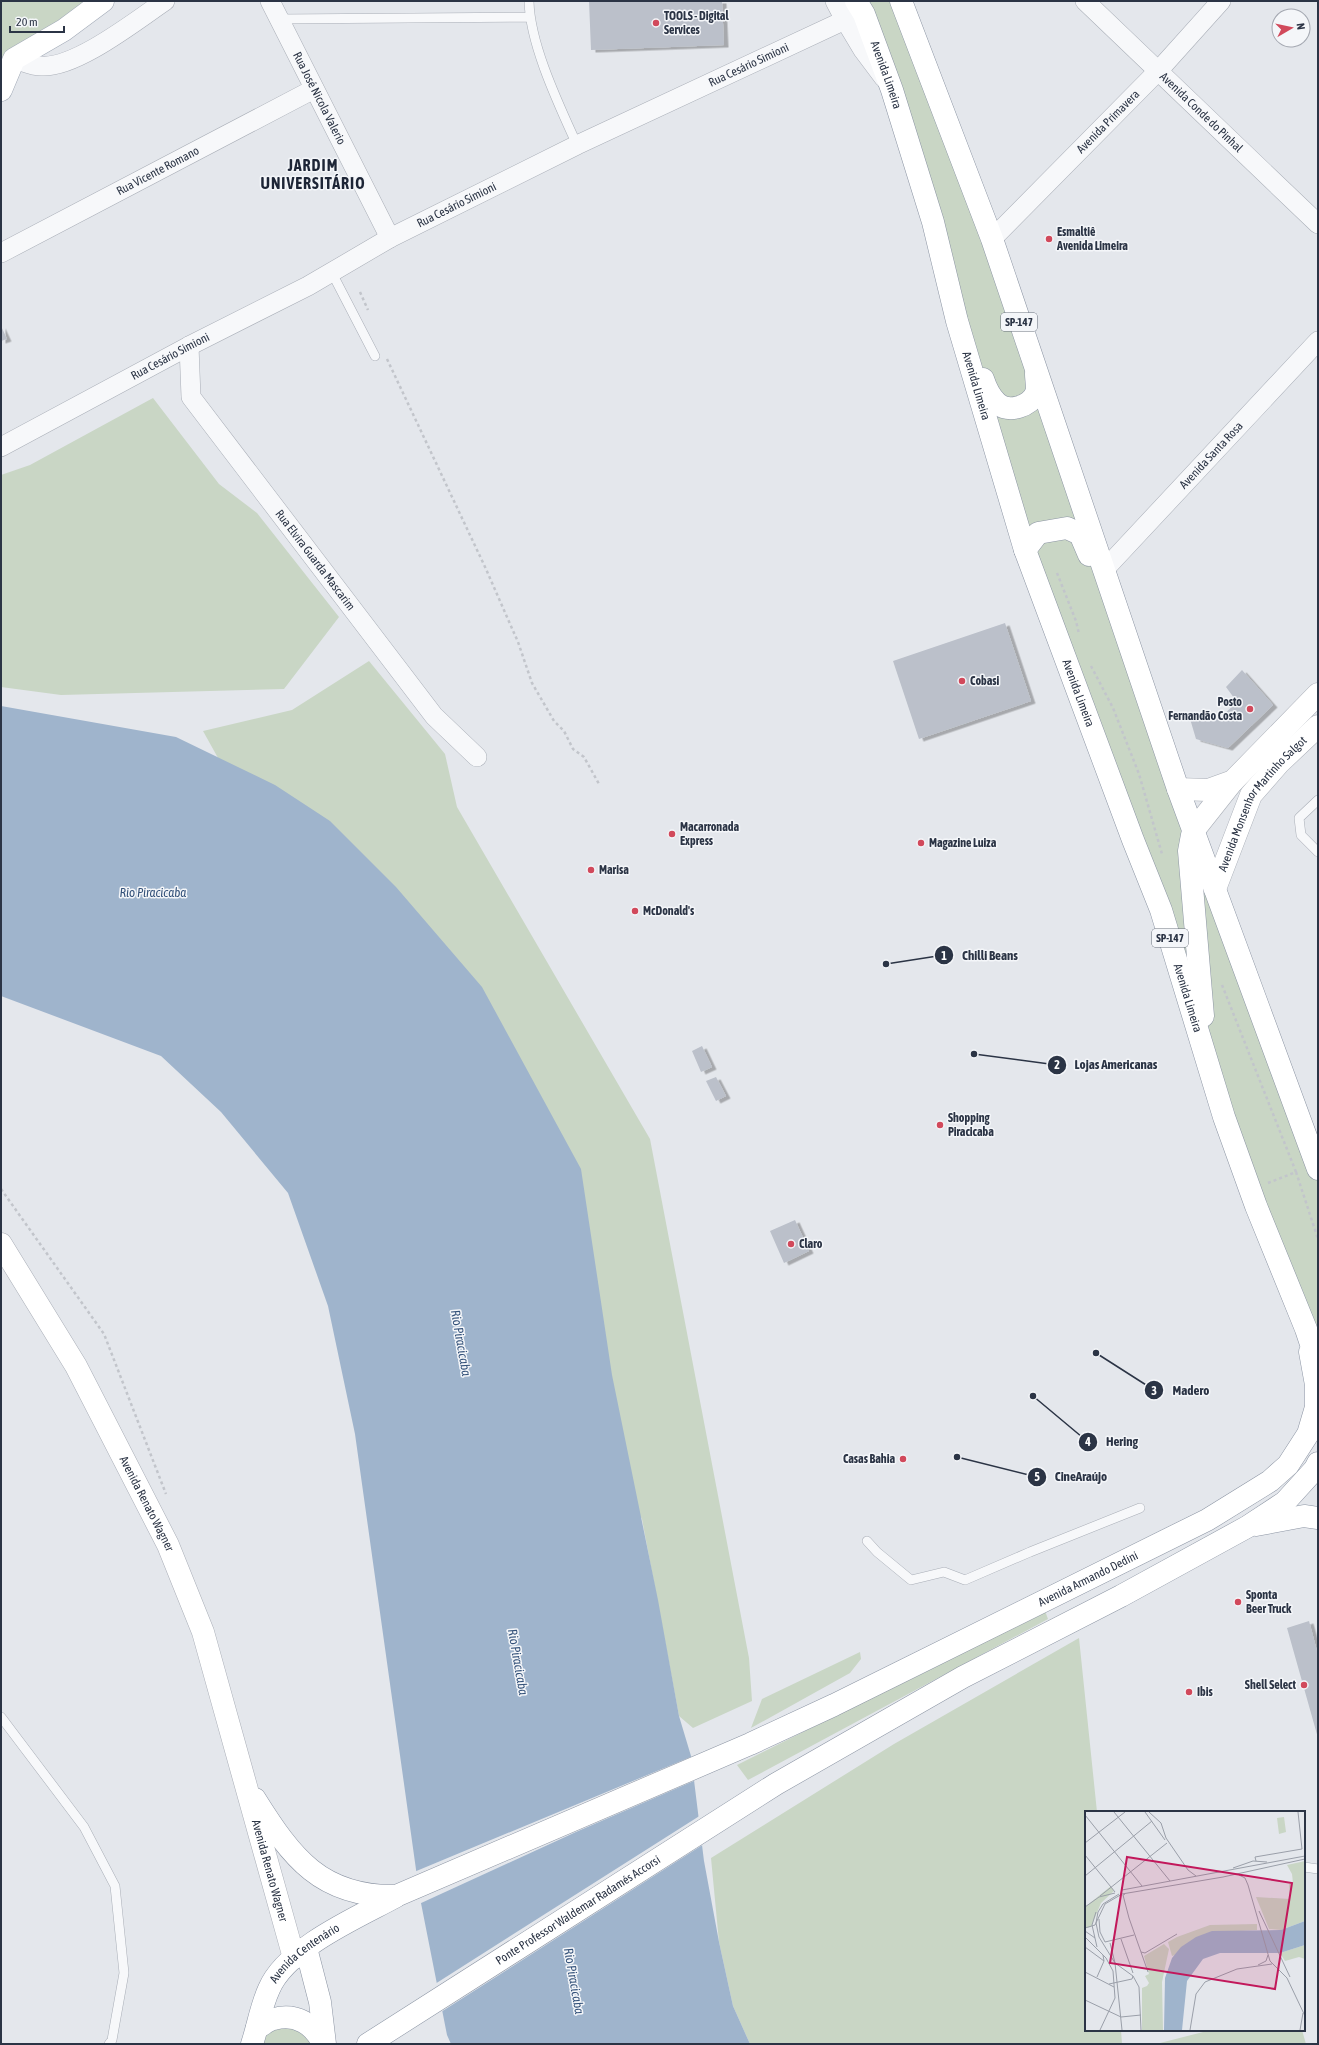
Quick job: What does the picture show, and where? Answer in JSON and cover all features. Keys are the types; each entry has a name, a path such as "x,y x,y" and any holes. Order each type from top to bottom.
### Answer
{"main road":[{"path":"1,90 8,60 64,30 103,1"},
{"name":"SP-147","path":"901,1 992,239 1104,570 1128,646 1178,789 1318,1169"},
{"name":"Avenida Limeira","path":"856,9 892,90 933,222 958,322 1025,550 1133,840 1161,910 1206,1061 1250,1189 1306,1329 1318,1365"},
{"path":"958,322 988,391 998,405 1010,408 1025,406 1032,400 1037,391 1035,369"},
{"path":"1025,550 1038,533 1043,531 1067,528 1080,534 1128,646"},
{"name":"Avenida Monsenhor Martinho Salgot","path":"1178,789 1208,790 1233,781 1318,694"},
{"name":"Avenida Monsenhor Martinho Salgot","path":"1215,889 1251,795 1279,763 1318,726"},
{"path":"1206,1061 1189,851 1194,830 1233,781"},
{"name":"Avenida Renato Wagner","path":"1,1244 76,1366 168,1545 203,1632 300,1953 320,2002 324,2044"},
{"name":"Avenida Armando Dedini","path":"396,1896 750,1744 834,1705 1186,1531 1207,1520 1270,1481 1288,1465 1308,1434 1316,1407 1316,1385 1306,1329"},
{"path":"1247,1527 1285,1502 1315,1469 1318,1463"},
{"path":"1247,1527 1304,1516 1318,1518"},
{"name":"Ponte Professor Waldemar Radamés Accorsi","path":"374,2040 776,1784 963,1676 1121,1596 1247,1527"},
{"path":"250,1791 276,1832 298,1859 327,1881 359,1894 396,1896"},
{"name":"Avenida Centenário","path":"255,2036 269,1988 278,1973 300,1953 326,1935 396,1896"},
{"path":"255,2036 272,2019 284,2017 295,2018 306,2022 324,2044"}],"street":[{"path":"8,60 41,66 66,62 99,45 165,1"},
{"name":"Rua José Nicola Valerio","path":"270,1 390,238"},
{"path":"835,1 856,9"},
{"name":"Avenida Conde do Pinhal","path":"1085,1 1159,70 1318,224"},
{"name":"Avenida Primavera","path":"992,239 1159,70 1221,1"},
{"name":"Rua Cesário Simioni","path":"1,447 189,346 332,273 390,238 856,9"},
{"name":"Rua Vicente Romano","path":"1,253 314,89"},
{"name":"Avenida Santa Rosa","path":"1104,570 1318,341"},
{"name":"Rua Elvira Guarda Mascarim","path":"189,346 191,397 434,716 477,757"}],"lane":[{"path":"529,1 529,17 549,82 577,145"},
{"path":"279,19 529,17"},
{"path":"332,273 375,356"},
{"path":"1317,849 1301,835 1299,818 1318,800"},
{"path":"867,1541 877,1552 911,1580 944,1572 965,1580 1140,1508"},
{"path":"1,1717 84,1827 115,1886 124,1973 112,2040 109,2044"},
{"path":"1305,1867 1318,1869"}],"path":[{"path":"360,292 370,313"},
{"path":"385,354 486,569 518,642 532,683 554,721 564,731 573,748 584,757 599,784"},
{"path":"1056,572 1076,621 1080,636"},
{"path":"1090,663 1113,708 1139,774 1164,860"},
{"path":"1221,983 1296,1172 1318,1239"},
{"path":"1250,1189 1296,1172"}],"green space":[{"path":"1,1 102,1 14,59 1,61"},
{"path":"859,1 901,1 1318,1169 1318,1365 1025,550"},
{"path":"153,398 219,484 257,513 339,617 284,689 61,695 1,687 1,475 30,465"},
{"path":"369,661 445,754 457,807 650,1139 749,1658 752,1701 693,1728 679,1716 642,1519 203,731 292,710"},
{"path":"1045,1611 1048,1619 748,1780 737,1765"},
{"path":"1079,1638 1097,1811 1085,1811 1085,2031 1121,2031 1122,2044 750,2044 733,2006 719,1942 711,1858 894,1744"},
{"path":"860,1652 861,1659 850,1673 751,1728 762,1699"},
{"path":"294,2025 313,2044 259,2044 268,2031"},
{"path":"1207,2031 1302,2031 1306,2044 1156,2044"}],"water":[{"name":"Rio Piracicaba","path":"1,706 176,737 275,785 330,821 396,887 482,987 581,1169 612,1375 658,1600 679,1716 691,1756 704,1861 719,1942 733,2006 750,2044 451,2044 447,2035 420,1898 355,1434 328,1306 288,1193 221,1112 161,1056 1,996"}],"pier":[{"path":"693,1756 696,1780 576,1832 419,1904 414,1872"},
{"path":"701,1815 704,1844 441,2012 435,1984"}],"building":[{"name":"TOOLS - Digital Services","path":"589,1 722,1 724,45 591,50"},
{"path":"1,326 7,339 1,341"},
{"name":"Cobasi","path":"1005,623 1031,701 919,739 893,661"},
{"name":"Posto Fernandão Costa","path":"1242,670 1273,705 1228,748 1196,739 1188,712 1219,719 1237,702 1226,687"},
{"path":"702,1046 712,1067 701,1072 692,1051"},
{"path":"716,1077 726,1096 716,1101 706,1081"},
{"name":"Claro","path":"795,1220 809,1251 784,1263 770,1231"},
{"path":"1309,1621 1318,1655 1318,1738 1287,1628"}],"place":[{"name":"TOOLS - Digital Services","path":"656,23"},
{"name":"Esmaltiê Avenida Limeira","path":"1049,239"},
{"name":"Cobasi","path":"962,681"},
{"name":"Posto Fernandão Costa","path":"1250,709"},
{"name":"Macarronada Express","path":"672,834"},
{"name":"Magazine Luiza","path":"921,843"},
{"name":"Marisa","path":"591,870"},
{"name":"McDonald's","path":"635,911"},
{"name":"Chilli Beans","path":"886,964"},
{"name":"Lojas Americanas","path":"974,1054"},
{"name":"Shopping Piracicaba","path":"940,1125"},
{"name":"Claro","path":"791,1244"},
{"name":"Madero","path":"1096,1353"},
{"name":"Hering","path":"1033,1396"},
{"name":"CineAraújo","path":"957,1457"},
{"name":"Casas Bahia","path":"903,1459"},
{"name":"Sponta Beer Truck","path":"1238,1602"},
{"name":"Shell Select","path":"1304,1685"},
{"name":"Ibis","path":"1189,1692"}],"district":[{"name":"JARDIM UNIVERSITÁRIO","path":"313,174"}]}
